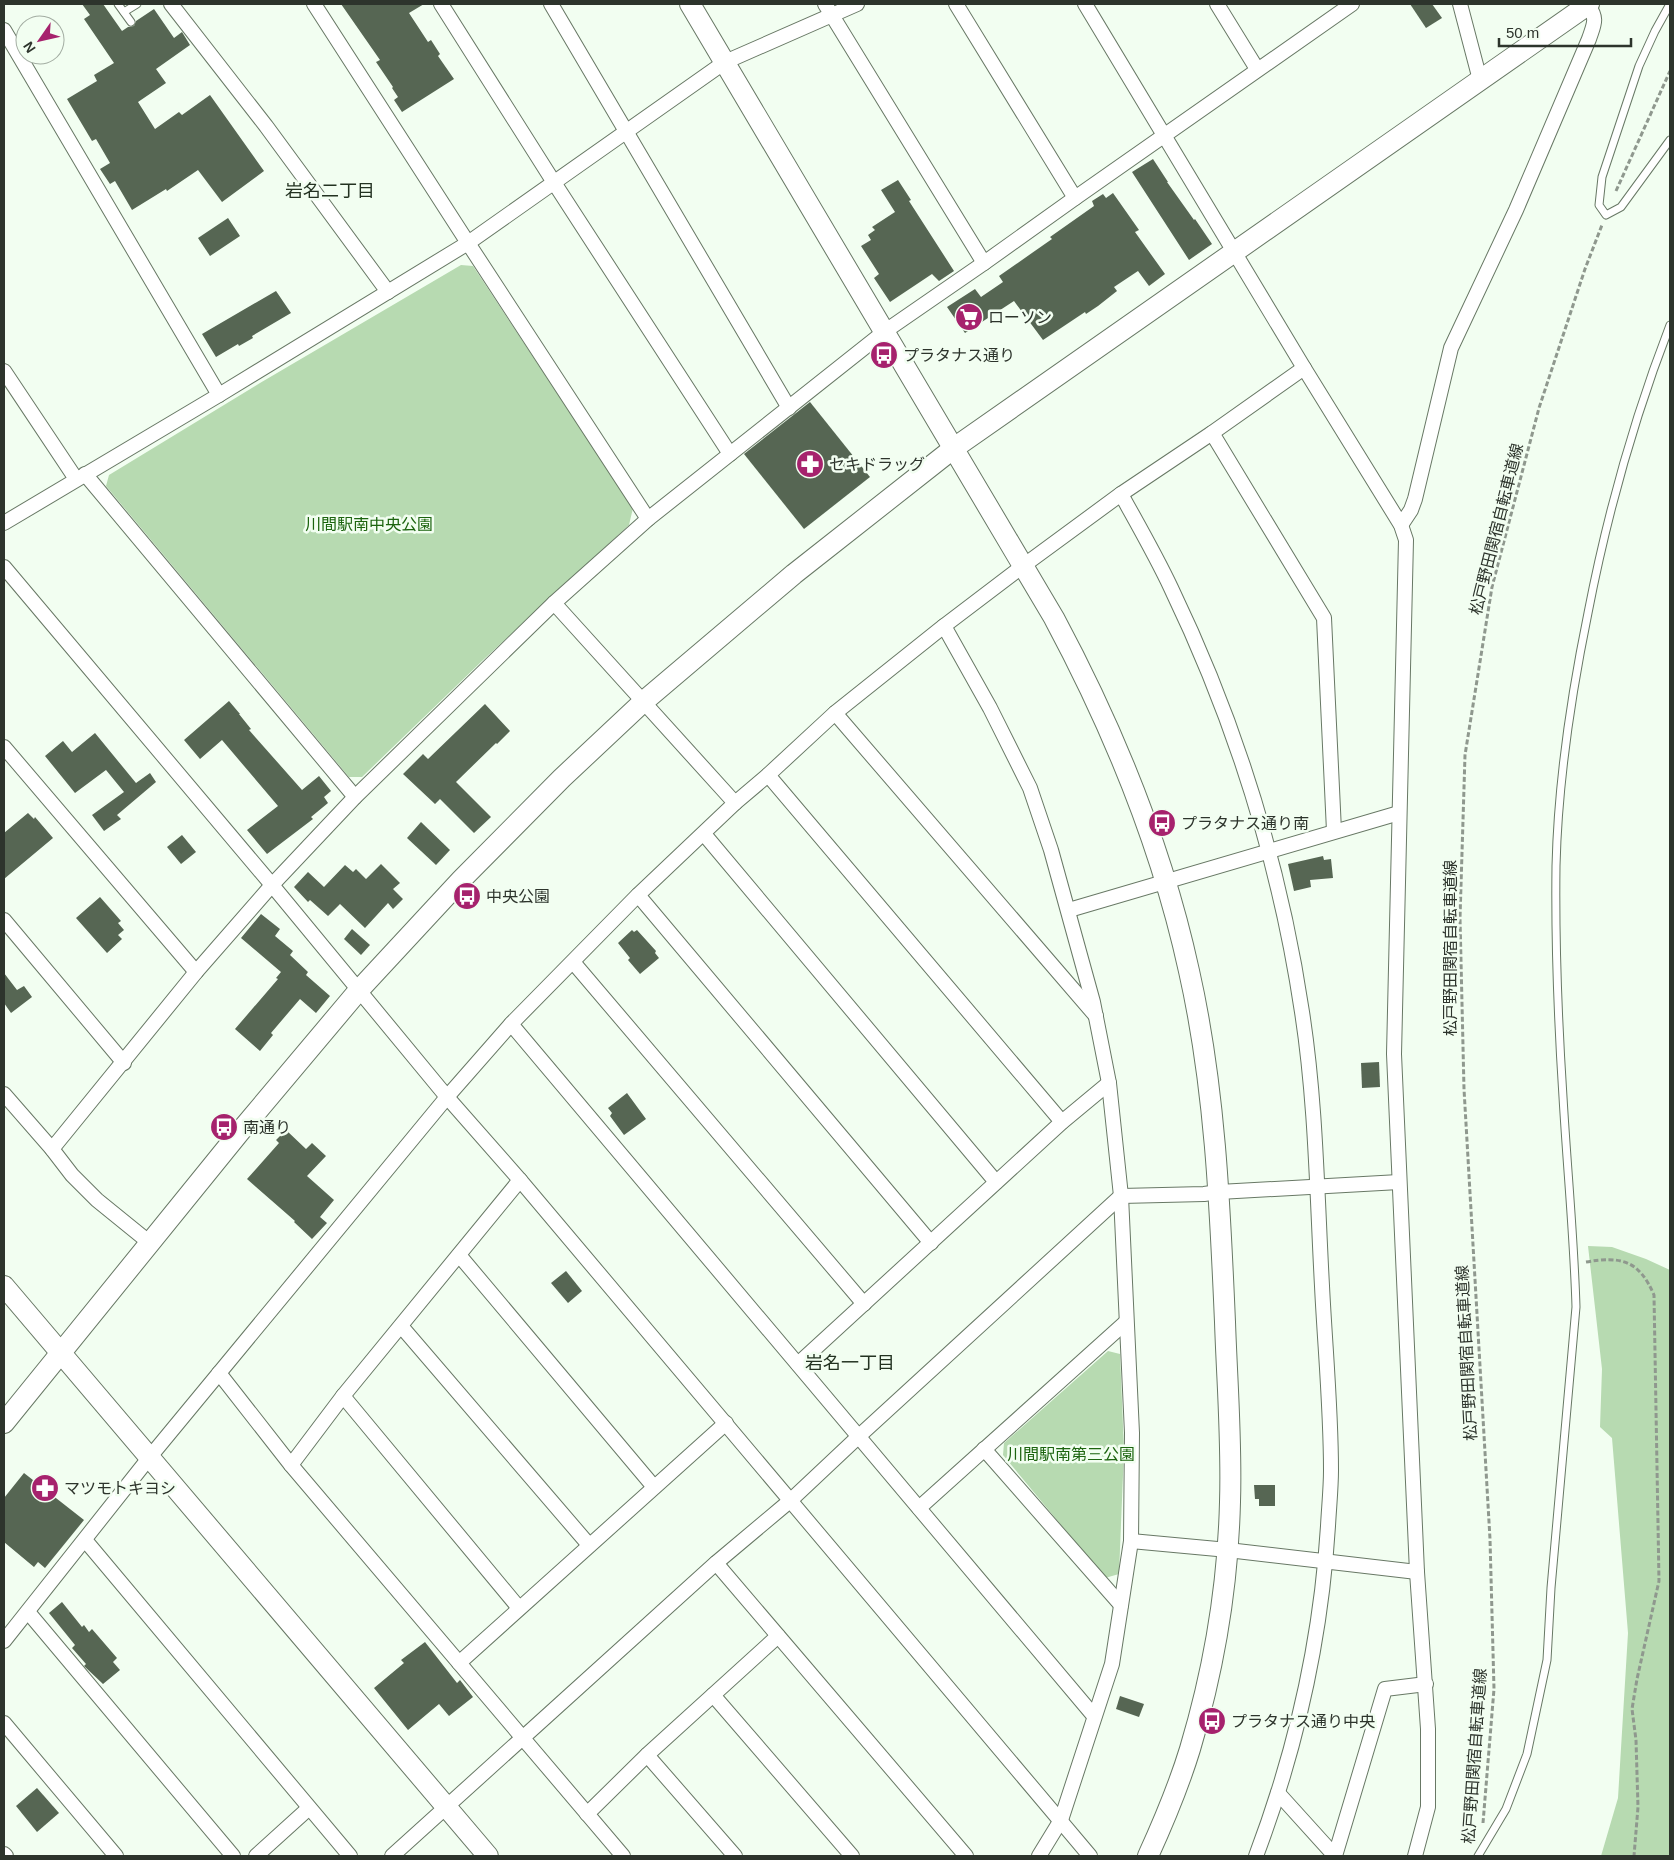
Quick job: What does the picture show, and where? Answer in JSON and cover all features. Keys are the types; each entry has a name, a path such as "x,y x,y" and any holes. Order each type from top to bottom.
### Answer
{"street":[{"path":"172,4 266,126 388,292"},
{"path":"314,4 648,519"},
{"path":"441,4 553,182 730,454"},
{"path":"551,4 789,408"},
{"path":"690,4 1059,627 1082,670 1103,716 1138,799 1167,882 1189,971 1208,1084 1219,1192 1229,1429 1230,1500 1228,1550 1220,1624 1206,1689 1192,1742 1167,1812 1148,1856"},
{"path":"4,523 468,243 725,62 828,9 857,4"},
{"path":"956,4 1075,198"},
{"path":"1085,4 1304,368 1401,525 1406,540 1394,1054 1417,1572 1428,1729 1428,1807 1415,1856"},
{"path":"1217,4 1257,69"},
{"path":"52,1150 196,972 272,885 355,797 554,604 648,519 884,332 1352,4"},
{"path":"1460,4 1480,80"},
{"path":"4,1423 243,1128 359,990 474,866 562,778 643,702 794,574 954,448 1589,4 1595,19 1589,39 1516,210 1451,348 1415,499 1411,510 1401,525"},
{"path":"828,9 984,263"},
{"path":"4,30 219,395"},
{"path":"4,1641 149,1458 447,1097 511,1024 638,895 735,803 836,713 944,626 1121,494 1304,368"},
{"path":"4,371 81,476 355,797"},
{"path":"1212,433 1324,618 1334,831"},
{"path":"1121,494 1170,584 1210,676 1241,760 1268,852 1288,931 1303,1014 1315,1132 1331,1472 1326,1562 1307,1686 1294,1740 1256,1856"},
{"path":"4,567 272,885 447,1097 726,1423 1090,1856"},
{"path":"554,604 735,803"},
{"path":"944,626 990,708 1030,788 1052,850 1096,1017 1109,1082 1121,1196 1132,1433 1131,1541 1112,1664 1060,1820 1039,1856"},
{"path":"836,713 1096,1017"},
{"path":"4,747 196,972"},
{"path":"768,775 1062,1122"},
{"path":"1069,910 1399,813"},
{"path":"704,834 996,1182"},
{"path":"638,895 931,1242"},
{"path":"4,920 124,1063"},
{"path":"573,962 864,1304"},
{"path":"511,1024 1094,1716"},
{"path":"798,1364 1062,1122 1109,1082"},
{"path":"4,1094 72,1175 98,1200 150,1243"},
{"path":"291,1465 343,1396 520,1180"},
{"path":"392,1856 716,1563 791,1500 858,1436 1121,1196 1204,1194 1399,1182"},
{"path":"459,1255 654,1487"},
{"path":"4,1286 488,1856"},
{"path":"919,1508 1126,1322"},
{"path":"401,1326 589,1545"},
{"path":"219,1374 291,1465 622,1856"},
{"path":"343,1396 519,1608"},
{"path":"459,1663 726,1423"},
{"path":"984,1449 1121,1605"},
{"path":"85,1540 350,1856"},
{"path":"1131,1541 1228,1550 1417,1572"},
{"path":"716,1563 966,1856"},
{"path":"28,1612 233,1856"},
{"path":"587,1814 647,1755 778,1636"},
{"path":"1278,1793 1335,1856 1385,1689 1426,1684"},
{"path":"713,1695 852,1856"},
{"path":"4,1724 116,1856"},
{"path":"647,1755 735,1856"},
{"path":"256,1856 309,1808"}],"lane":[{"path":"118,4 131,22"},
{"path":"124,12 137,4"},
{"path":"1670,4 1639,66 1602,177 1599,205 1606,214 1621,208 1670,140"},
{"path":"1479,1853 1506,1809 1527,1754 1547,1660 1551,1588 1576,1307 1575,1264 1556,975 1556,864 1561,785 1573,685 1603,537 1631,439 1670,325"}],"path":[{"name":"松戸野田関宿自転車道線","path":"1479,1853 1494,1689 1490,1539 1464,1088 1460,918 1465,755 1492,587 1539,408 1585,269 1606,214 1670,71"},
{"path":"1575,1264 1595,1260 1619,1260 1634,1266 1647,1278 1654,1295 1659,1581 1637,1678 1632,1709 1636,1740 1638,1807 1634,1856"}],"green space":[{"name":"川間駅南中央公園","path":"461,265 473,266 633,508 629,525 482,661 362,777 349,777 106,486 109,475 260,383"},
{"path":"1588,1246 1612,1247 1670,1270 1670,1856 1601,1856 1618,1798 1628,1633 1612,1438 1600,1427 1602,1369"},
{"name":"川間駅南第三公園","path":"1108,1351 1120,1354 1124,1450 1119,1574 1105,1578 1003,1455 1004,1443"}],"building":[{"path":"82,4 103,4 122,31 134,26 136,21 154,9 174,38 182,32 190,45 156,69 166,83 138,102 155,129 179,112 182,115 210,95 264,171 222,202 198,170 167,191 166,189 132,210 115,181 110,184 100,169 110,163 96,139 92,141 67,99 97,81 94,75 114,63 84,19 90,15"},
{"path":"341,4 424,4 409,13 428,42 431,40 440,54 438,56 454,79 402,112 394,100 398,97 393,87 376,62 380,60"},
{"path":"1410,4 1432,4 1442,18 1426,28"},
{"path":"1153,159 1167,182 1212,244 1189,260 1132,172"},
{"path":"898,180 911,200 909,201 954,271 939,281 932,274 890,302 874,278 879,274 861,246 871,240 868,235 875,230 872,227 895,212 881,190"},
{"path":"1113,193 1139,230 1135,232 1165,274 1149,286 1138,271 1114,287 1117,291 1098,306 1086,314 1085,312 1043,340 1014,301 965,333 947,307 975,289 981,297 1003,282 999,276 1052,239 1050,237 1094,206 1092,201 1103,194 1106,198"},
{"path":"228,218 240,236 210,256 198,238"},
{"path":"276,291 291,313 252,336 253,338 239,346 238,344 216,357 202,334"},
{"path":"810,402 870,477 804,529 744,454"},
{"path":"229,701 251,729 249,730 302,790 319,776 331,791 324,797 328,803 311,817 313,819 267,854 247,830 278,806 222,740 200,759 184,740"},
{"path":"485,704 510,731 456,782 491,817 474,833 440,799 435,804 403,774 423,754 428,759"},
{"path":"95,733 136,783 150,773 156,782 117,815 121,819 104,831 92,815 124,792 106,770 75,793 45,756 63,741 72,752"},
{"path":"28,813 34,819 35,817 53,838 4,879 4,833"},
{"path":"421,822 450,850 436,865 407,838"},
{"path":"182,835 196,852 181,864 167,847"},
{"path":"1323,856 1324,860 1331,859 1333,878 1310,880 1311,887 1294,891 1288,864"},
{"path":"381,864 400,883 393,889 403,899 393,909 388,903 365,928 340,904 328,916 310,900 308,902 294,887 308,872 324,887 345,865 353,872 356,869 366,879"},
{"path":"100,897 121,921 118,923 124,930 118,935 122,939 107,953 76,918"},
{"path":"261,914 280,929 275,936 293,951 290,955 308,972 306,975 330,996 316,1013 300,999 271,1033 273,1035 260,1051 235,1029 278,979 276,978 281,972 241,938"},
{"path":"352,929 370,945 361,955 344,939"},
{"path":"632,930 634,932 637,930 656,951 655,953 659,958 640,974 628,960 630,958 618,943"},
{"path":"4,973 17,990 24,986 32,997 11,1013 4,1003"},
{"path":"1379,1062 1380,1087 1362,1088 1361,1063"},
{"path":"627,1093 646,1119 624,1135 610,1116 612,1113 608,1108"},
{"path":"286,1130 306,1149 312,1143 326,1156 307,1176 334,1200 320,1217 327,1223 312,1239 295,1221 247,1179 279,1143 276,1140"},
{"path":"566,1271 582,1291 568,1303 551,1283"},
{"path":"24,1473 84,1520 45,1568 38,1562 34,1567 4,1542 4,1498"},
{"path":"1254,1485 1275,1485 1275,1506 1259,1506 1259,1499 1255,1499"},
{"path":"62,1602 82,1627 84,1625 89,1632 92,1629 117,1658 113,1662 120,1670 103,1684 84,1666 86,1664 72,1648 75,1645 49,1613"},
{"path":"425,1642 457,1683 460,1680 473,1697 449,1716 439,1704 408,1730 374,1688 404,1663 401,1660"},
{"path":"1120,1696 1144,1704 1139,1717 1116,1709"},
{"path":"37,1788 59,1813 37,1832 16,1806"}],"place":[{"name":"ローソン","path":"969,317"},
{"name":"プラタナス通り","path":"884,355"},
{"name":"セキドラッグ","path":"810,464"},
{"name":"プラタナス通り南","path":"1162,823"},
{"name":"中央公園","path":"467,896"},
{"name":"南通り","path":"224,1127"},
{"name":"マツモトキヨシ","path":"45,1488"},
{"name":"プラタナス通り中央","path":"1212,1721"}],"district":[{"name":"岩名二丁目","path":"330,191"},
{"name":"岩名一丁目","path":"850,1363"}]}
